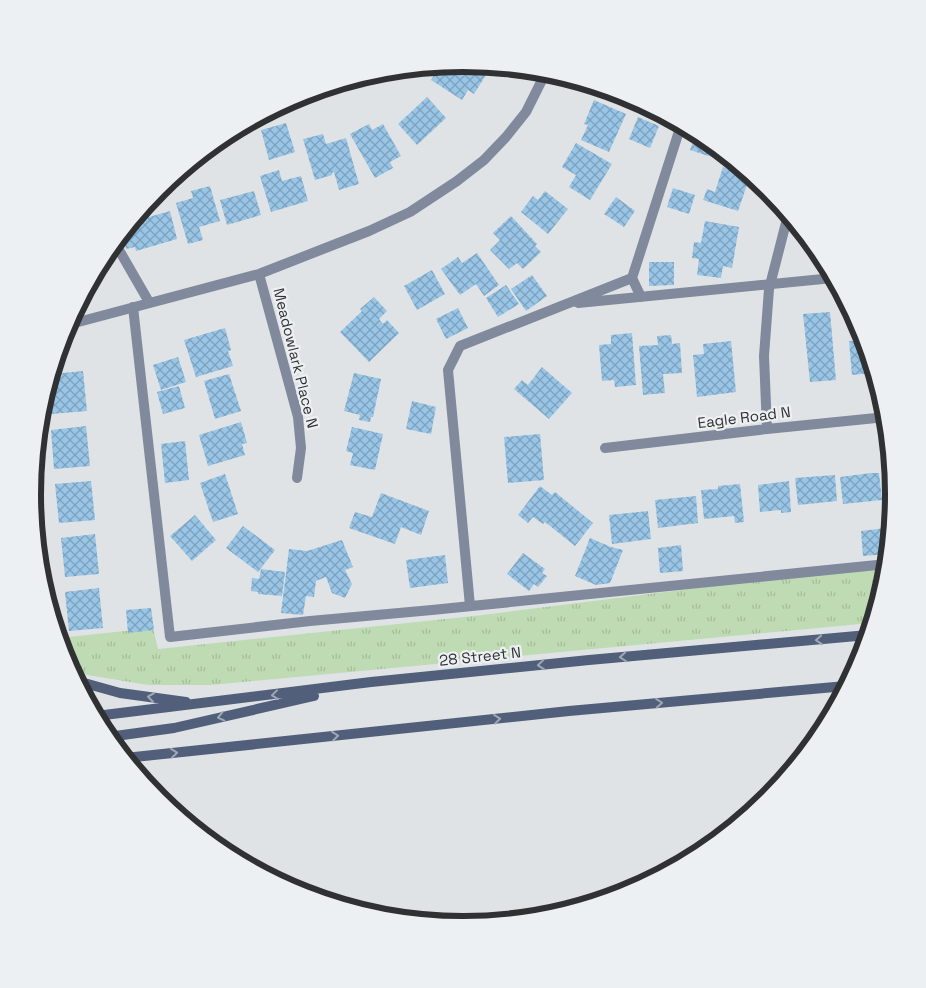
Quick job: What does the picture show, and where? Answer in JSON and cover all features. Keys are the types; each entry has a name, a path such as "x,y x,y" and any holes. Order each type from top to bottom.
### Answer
{"main road":[{"name":"28 Street N","path":"104,715 371,682 860,636"},
{"path":"117,736 174,728 371,682"},
{"path":"86,684 120,693 199,704"},
{"path":"134,758 569,711 838,687"}],"street":[{"path":"78,322 259,274 391,221 429,200 484,160 526,112 542,80"},
{"path":"641,297 632,278 679,132"},
{"path":"767,429 764,356 770,284 786,223"},
{"path":"119,250 149,302"},
{"name":"Meadowlark Place N","path":"259,274 298,417 301,448 297,478"},
{"path":"470,606 448,370 460,346 632,278"},
{"path":"564,305 825,279"},
{"path":"133,307 170,637 310,621 879,565"},
{"name":"Eagle Road N","path":"606,448 878,418"}],"green space":[{"path":"879,565 864,624 211,685 148,685 87,675 80,670 67,637 153,628 158,649 474,616"}],"building":[{"path":"435,73 482,73 486,75 474,94 468,90 462,100 431,80"},
{"path":"427,97 446,118 417,145 398,124"},
{"path":"594,100 626,114 609,152 581,140 588,125 584,124"},
{"path":"638,117 659,126 650,148 629,139"},
{"path":"286,123 295,152 269,160 261,130"},
{"path":"369,124 372,130 383,124 401,156 390,162 393,168 375,178 350,134"},
{"path":"323,134 326,144 346,138 359,184 339,190 334,172 332,175 315,180 303,139"},
{"path":"693,141 721,160 690,150"},
{"path":"576,143 612,164 590,200 569,187 576,175 562,167"},
{"path":"723,167 733,170 748,183 738,211 703,200 707,189 715,192"},
{"path":"279,170 282,181 301,176 308,201 271,212 260,176"},
{"path":"210,186 220,221 199,227 203,240 188,244 176,203 193,198 191,191"},
{"path":"673,188 695,195 689,214 667,207"},
{"path":"254,191 261,215 227,225 220,200"},
{"path":"545,191 568,209 548,234 521,212 533,196 538,200"},
{"path":"616,197 635,211 624,227 604,214"},
{"path":"170,211 177,239 136,251 135,247 126,249 124,242 148,214 149,217"},
{"path":"511,216 537,244 535,246 541,252 523,269 517,263 509,269 490,250 500,240 493,233"},
{"path":"705,221 739,227 732,268 723,266 721,278 697,275 699,259 692,258 694,242 701,243"},
{"path":"477,253 499,285 484,296 476,284 460,295 441,269 458,257 462,263"},
{"path":"649,262 674,262 674,285 649,286"},
{"path":"432,270 445,294 417,310 404,286"},
{"path":"532,275 547,296 526,311 511,289"},
{"path":"506,285 519,304 498,317 486,298"},
{"path":"374,297 387,311 379,319 383,324 387,320 399,333 369,362 340,332 362,311 360,309"},
{"path":"458,308 468,328 446,339 436,319"},
{"path":"830,312 836,380 810,382 803,314"},
{"path":"225,328 231,350 228,351 233,366 196,377 184,340"},
{"path":"632,333 636,385 615,387 614,380 602,381 599,345 611,344 611,335"},
{"path":"671,335 672,344 680,343 682,373 663,374 665,393 643,395 639,346 658,345 657,336"},
{"path":"731,341 736,392 697,397 693,355 704,354 703,344"},
{"path":"849,341 856,341 867,374 852,375"},
{"path":"178,357 186,382 161,390 153,365"},
{"path":"542,367 572,393 549,419 514,389 522,380 528,385"},
{"path":"83,371 87,411 51,414 50,407 59,373"},
{"path":"354,373 381,379 373,417 371,417 370,422 359,420 360,415 344,411"},
{"path":"229,374 241,411 215,419 204,381"},
{"path":"179,386 185,408 163,414 157,392"},
{"path":"412,401 436,407 431,434 406,429"},
{"path":"241,422 247,443 242,444 245,455 208,466 199,435"},
{"path":"86,426 90,466 54,469 51,430"},
{"path":"352,427 383,434 375,470 350,465 353,453 346,451"},
{"path":"540,434 544,480 508,483 504,437"},
{"path":"185,441 189,480 165,483 161,444"},
{"path":"879,473 882,500 843,504 840,477"},
{"path":"225,474 238,514 213,522 200,483"},
{"path":"835,475 837,501 798,505 795,478"},
{"path":"91,481 95,520 59,523 55,484"},
{"path":"789,481 791,512 781,513 781,510 760,512 758,485"},
{"path":"740,484 744,522 735,523 734,516 704,519 701,490 718,489 718,486"},
{"path":"540,486 552,495 555,492 593,523 575,546 545,522 543,524 533,517 528,523 518,515"},
{"path":"381,493 429,511 421,535 401,527 395,544 349,528 355,512 372,517"},
{"path":"696,496 698,523 658,528 655,500"},
{"path":"648,511 651,539 612,544 609,515"},
{"path":"195,515 216,540 192,561 170,536"},
{"path":"243,526 275,550 258,572 226,548"},
{"path":"883,528 880,555 863,556 861,531"},
{"path":"95,534 99,574 65,577 61,538"},
{"path":"590,538 623,550 610,583 596,585 575,576"},
{"path":"342,540 353,567 345,570 352,584 345,598 332,593 326,577 316,581 314,597 306,596 303,615 281,613 289,549 307,551"},
{"path":"681,545 683,571 660,573 658,548"},
{"path":"523,553 545,569 542,573 547,576 538,587 534,584 529,591 507,574"},
{"path":"445,555 448,583 410,588 406,560"},
{"path":"261,569 285,572 282,596 258,594 258,592 251,591 252,578 259,579"},
{"path":"99,588 103,628 69,631 65,592"},
{"path":"151,608 154,630 128,633 126,610"}]}
